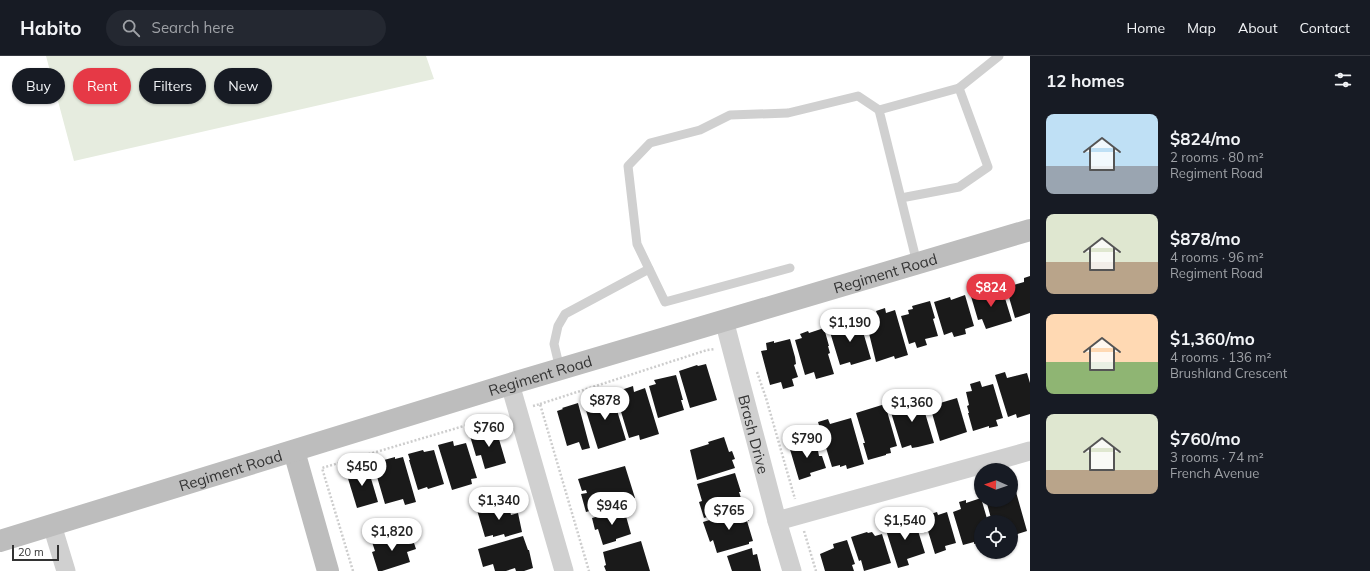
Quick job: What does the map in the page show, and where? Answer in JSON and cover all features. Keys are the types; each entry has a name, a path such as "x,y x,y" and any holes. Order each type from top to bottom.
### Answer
{"street":[{"name":"Regiment Road","path":"0,541 510,384 1030,230"},
{"name":"Brash Drive","path":"724,320 777,521 792,571"},
{"path":"510,384 564,571"},
{"path":"294,451 328,571"},
{"path":"777,521 1030,451"},
{"path":"52,525 66,571"}],"lane":[{"path":"878,110 959,88 999,56"},
{"path":"901,198 959,187 988,167 959,88"},
{"path":"790,268 665,302 637,244 628,166 650,143 700,130 730,115 788,113 858,96 878,110 917,263"},
{"path":"560,369 554,344 558,326 565,314 649,269"}],"path":[{"path":"532,406 707,350"},
{"path":"540,404 589,571"},
{"path":"353,571 322,468 503,414"}],"shaded area":[{"path":"46,56 426,56 434,79 74,161 59,104 65,104 65,68 49,68"}],"building":[{"path":"1030,276 1030,313 1015,318 1006,287 1024,282 1024,278"},
{"path":"995,289 997,297 1004,295 1012,321 986,329 982,319 978,320 970,293"},
{"path":"965,295 974,326 965,329 966,334 954,337 952,332 944,335 934,302 950,297 951,300"},
{"path":"930,301 938,336 925,339 927,345 917,348 915,342 909,344 901,316 909,314 908,310 913,309 912,306"},
{"path":"885,308 886,313 895,310 908,355 895,359 894,356 876,362 865,317 877,314 876,311"},
{"path":"859,318 871,359 851,365 850,362 840,365 830,332 838,330 836,322 844,320 844,323"},
{"path":"824,328 829,346 830,353 828,354 834,374 816,379 814,372 805,375 795,340 802,338 800,334 808,331 809,333"},
{"path":"790,339 795,357 796,364 794,365 798,377 792,379 794,386 783,389 781,382 770,385 761,351 767,350 766,343 774,341 774,343"},
{"path":"706,364 717,400 690,408 679,371 697,365"},
{"path":"1005,372 1007,378 1027,373 1030,383 1030,414 1017,418 1016,414 1008,417 995,375"},
{"path":"676,375 683,400 681,400 684,410 658,418 649,386 656,384 654,380"},
{"path":"980,381 982,387 993,384 1003,418 996,420 998,426 989,428 989,426 973,431 968,413 967,406 969,405 966,392 972,391 970,384"},
{"path":"633,386 634,392 645,388 659,434 640,440 639,435 629,438 615,392"},
{"path":"612,394 626,440 598,449 583,401 600,396 601,398"},
{"path":"920,396 934,443 912,448 911,445 902,448 889,406"},
{"path":"957,398 967,432 940,441 930,406"},
{"path":"578,403 590,448 582,450 579,442 567,446 557,411"},
{"path":"885,404 897,446 890,448 891,453 868,460 863,443 865,443 856,413"},
{"path":"851,418 864,464 847,469 846,465 832,467 818,422 828,419 830,424"},
{"path":"496,429 506,463 485,469 481,455 476,456 470,436"},
{"path":"724,437 729,452 732,451 735,459 732,460 735,468 697,480 690,450"},
{"path":"816,440 819,456 822,456 826,468 810,473 811,476 799,480 789,446"},
{"path":"453,441 454,446 466,443 477,478 471,479 472,484 452,490 438,445"},
{"path":"423,450 424,452 434,450 444,484 428,489 427,487 418,490 408,454"},
{"path":"395,457 395,459 403,457 416,502 405,505 403,499 385,504 373,463"},
{"path":"367,465 378,502 357,508 346,472"},
{"path":"625,466 635,498 586,512 581,494 587,493 586,490 582,491 578,479"},
{"path":"735,473 741,492 739,492 741,498 737,499 739,507 704,518 699,502 702,501 697,484"},
{"path":"1018,499 1027,531 1018,534 1018,515 990,515 988,507 1018,507"},
{"path":"966,500 966,503 974,500 974,507 984,507 986,515 974,515 974,542 963,545 953,512 961,509 959,502"},
{"path":"508,501 511,515 518,513 522,532 505,537 504,534 493,537 493,535 485,537 477,510"},
{"path":"624,509 631,534 603,545 598,529 595,530 592,518"},
{"path":"746,509 749,521 747,521 753,541 749,542 749,544 717,553 713,540 710,542 703,522"},
{"path":"937,512 938,515 947,512 956,543 945,546 946,550 935,554 928,531 924,533 921,517"},
{"path":"914,518 925,553 907,559 909,565 898,568 885,527"},
{"path":"872,532 875,536 882,534 891,563 864,571 851,537"},
{"path":"401,533 403,540 412,537 416,549 407,552 410,562 378,571 372,552 375,551 372,542"},
{"path":"523,536 529,550 533,568 524,571 516,571 515,568 506,571 495,571 493,564 483,567 478,549"},
{"path":"847,540 855,564 852,565 854,571 825,571 820,554 834,548 833,544"},
{"path":"641,541 650,571 606,571 603,552"},
{"path":"752,548 753,555 757,554 761,571 732,571 727,556"}]}
